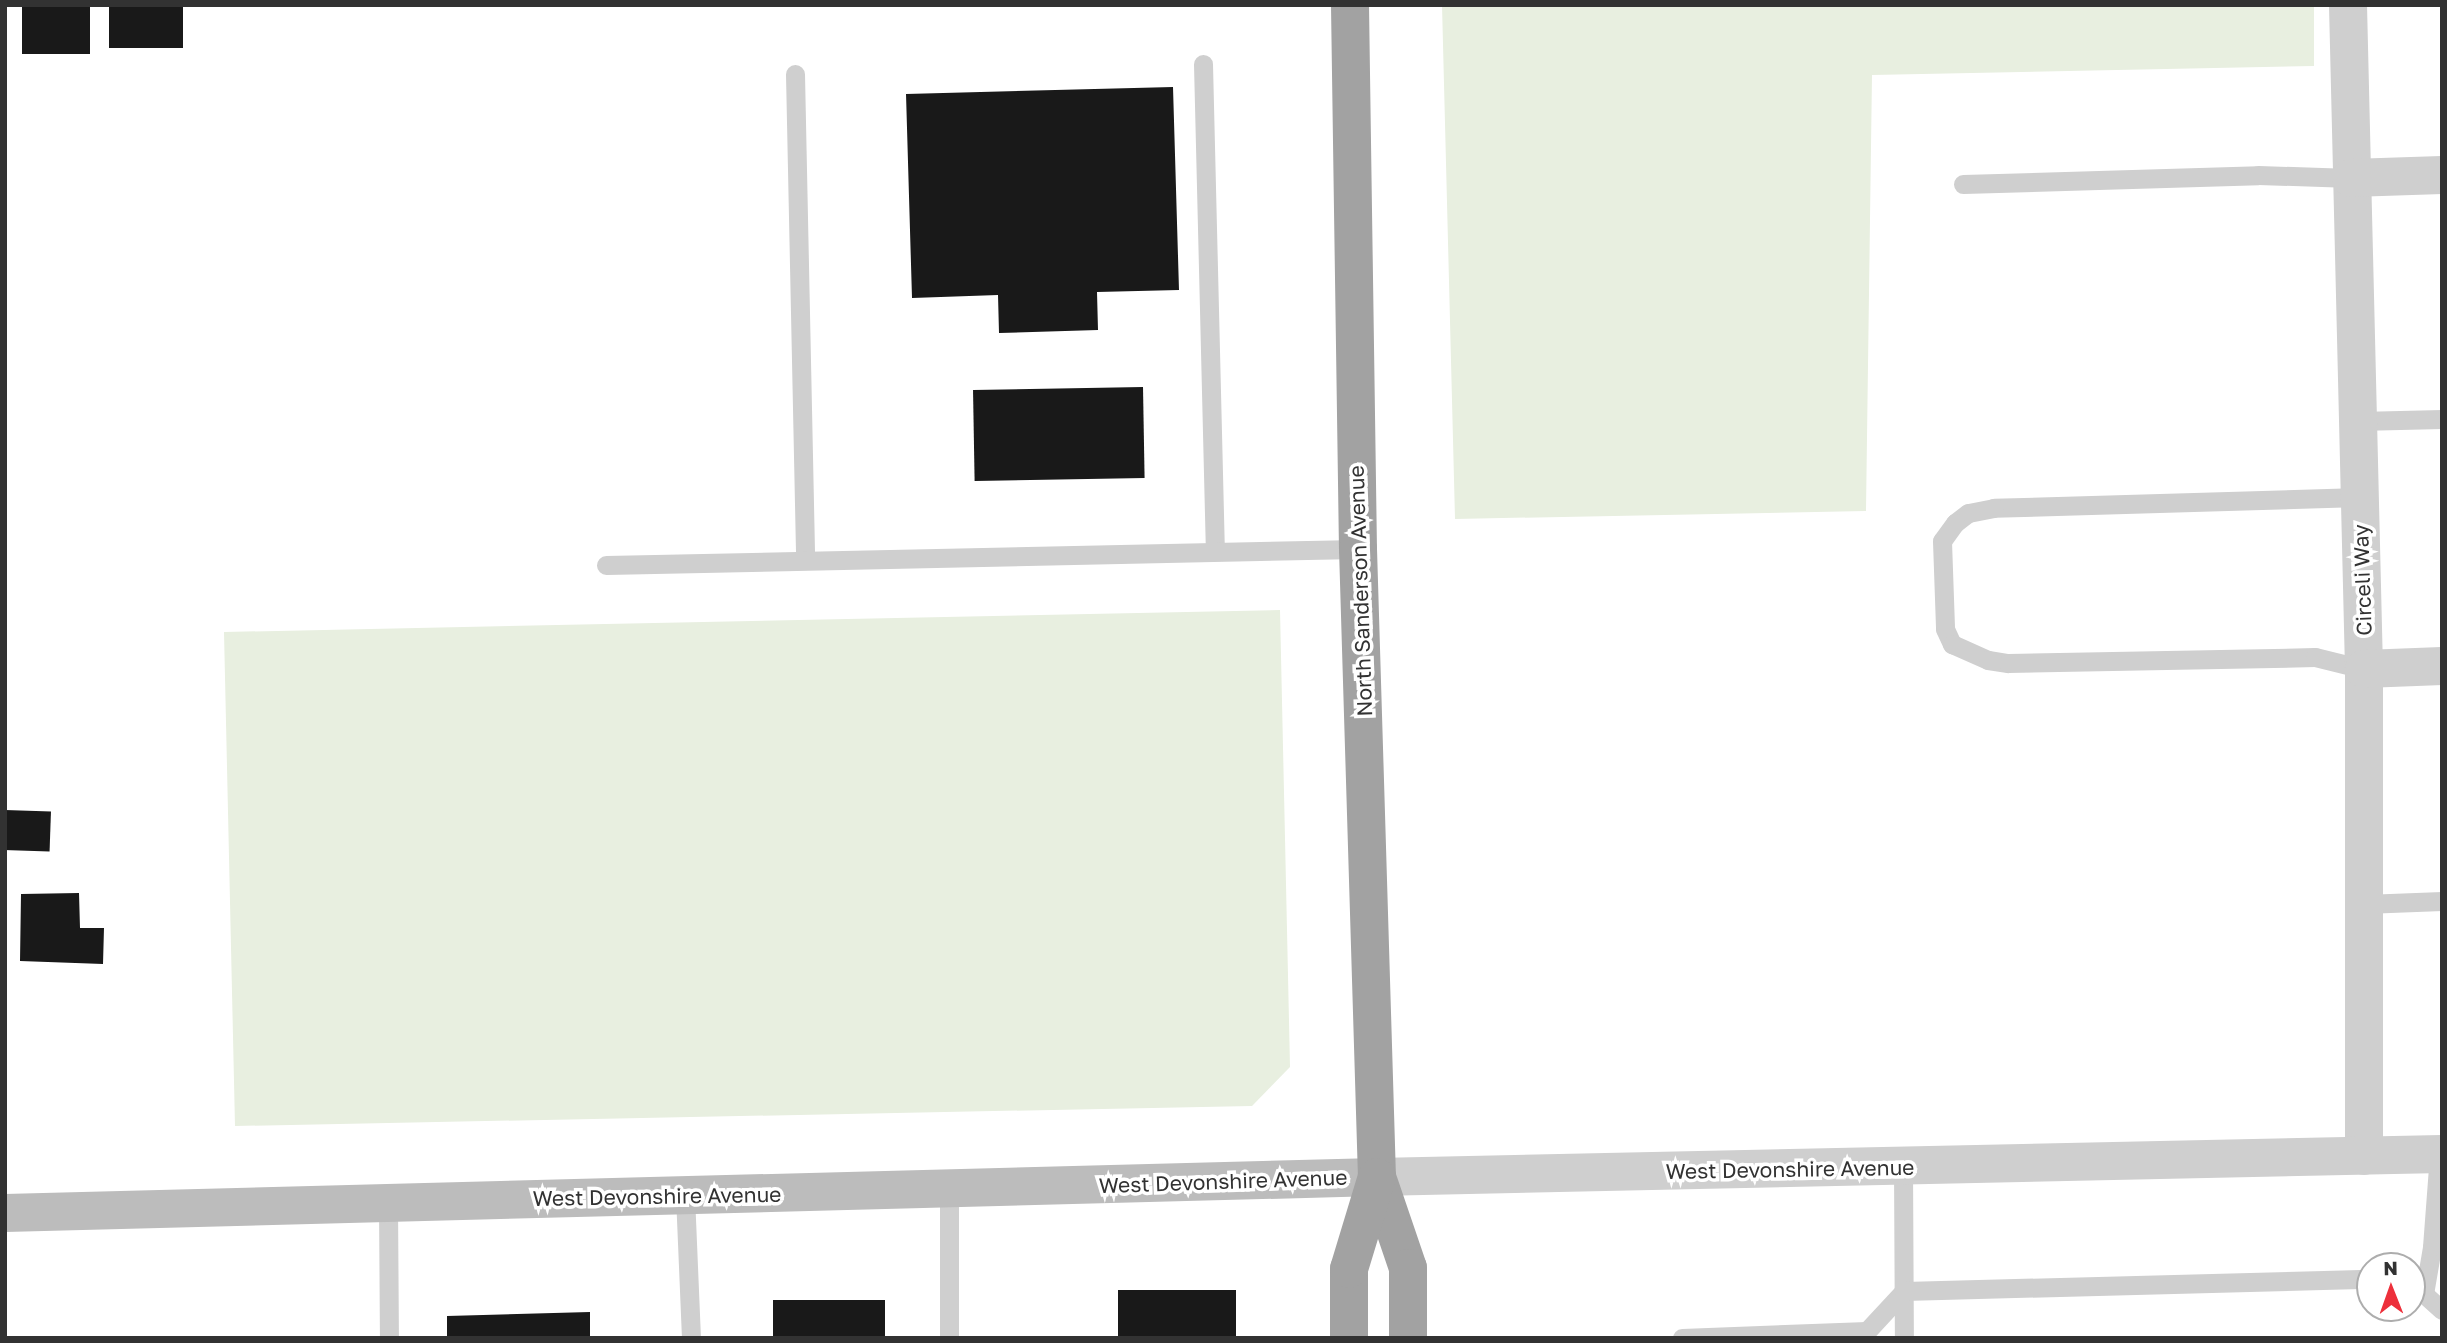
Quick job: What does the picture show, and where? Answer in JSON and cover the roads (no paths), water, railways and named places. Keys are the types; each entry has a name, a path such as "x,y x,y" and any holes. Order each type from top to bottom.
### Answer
{"highway":[{"name":"North Sanderson Avenue","path":"1350,5 1358,550 1377,1177 1408,1268 1408,1338"},
{"name":"North Sanderson Avenue","path":"1349,1338 1349,1269 1377,1177"}],"main road":[{"name":"West Devonshire Avenue","path":"5,1213 1377,1177"}],"street":[{"name":"Circeli Way","path":"2348,5 2364,669 2364,1156"},
{"path":"2351,178 2442,175"},
{"path":"2364,669 2442,666"},
{"name":"West Devonshire Avenue","path":"1377,1177 2440,1154"}],"lane":[{"path":"1203,64 1215,551"},
{"path":"795,74 805,560"},
{"path":"1963,184 2258,175 2351,178"},
{"path":"2358,421 2442,419"},
{"path":"2360,497 1994,508 1968,513 1955,523 1942,541 1945,629 1952,644 1988,660 2008,663 2315,657 2364,669"},
{"path":"606,565 1358,550"},
{"path":"2364,904 2442,901"},
{"path":"2426,1266 2432,1247 2440,1154"},
{"path":"1903,1166 1905,1338"},
{"path":"949,1189 949,1338"},
{"path":"685,1195 691,1338"},
{"path":"388,1203 388,1338"},
{"path":"1682,1338 1867,1331 1905,1291 2356,1279"},
{"path":"2426,1297 2442,1310"}]}
